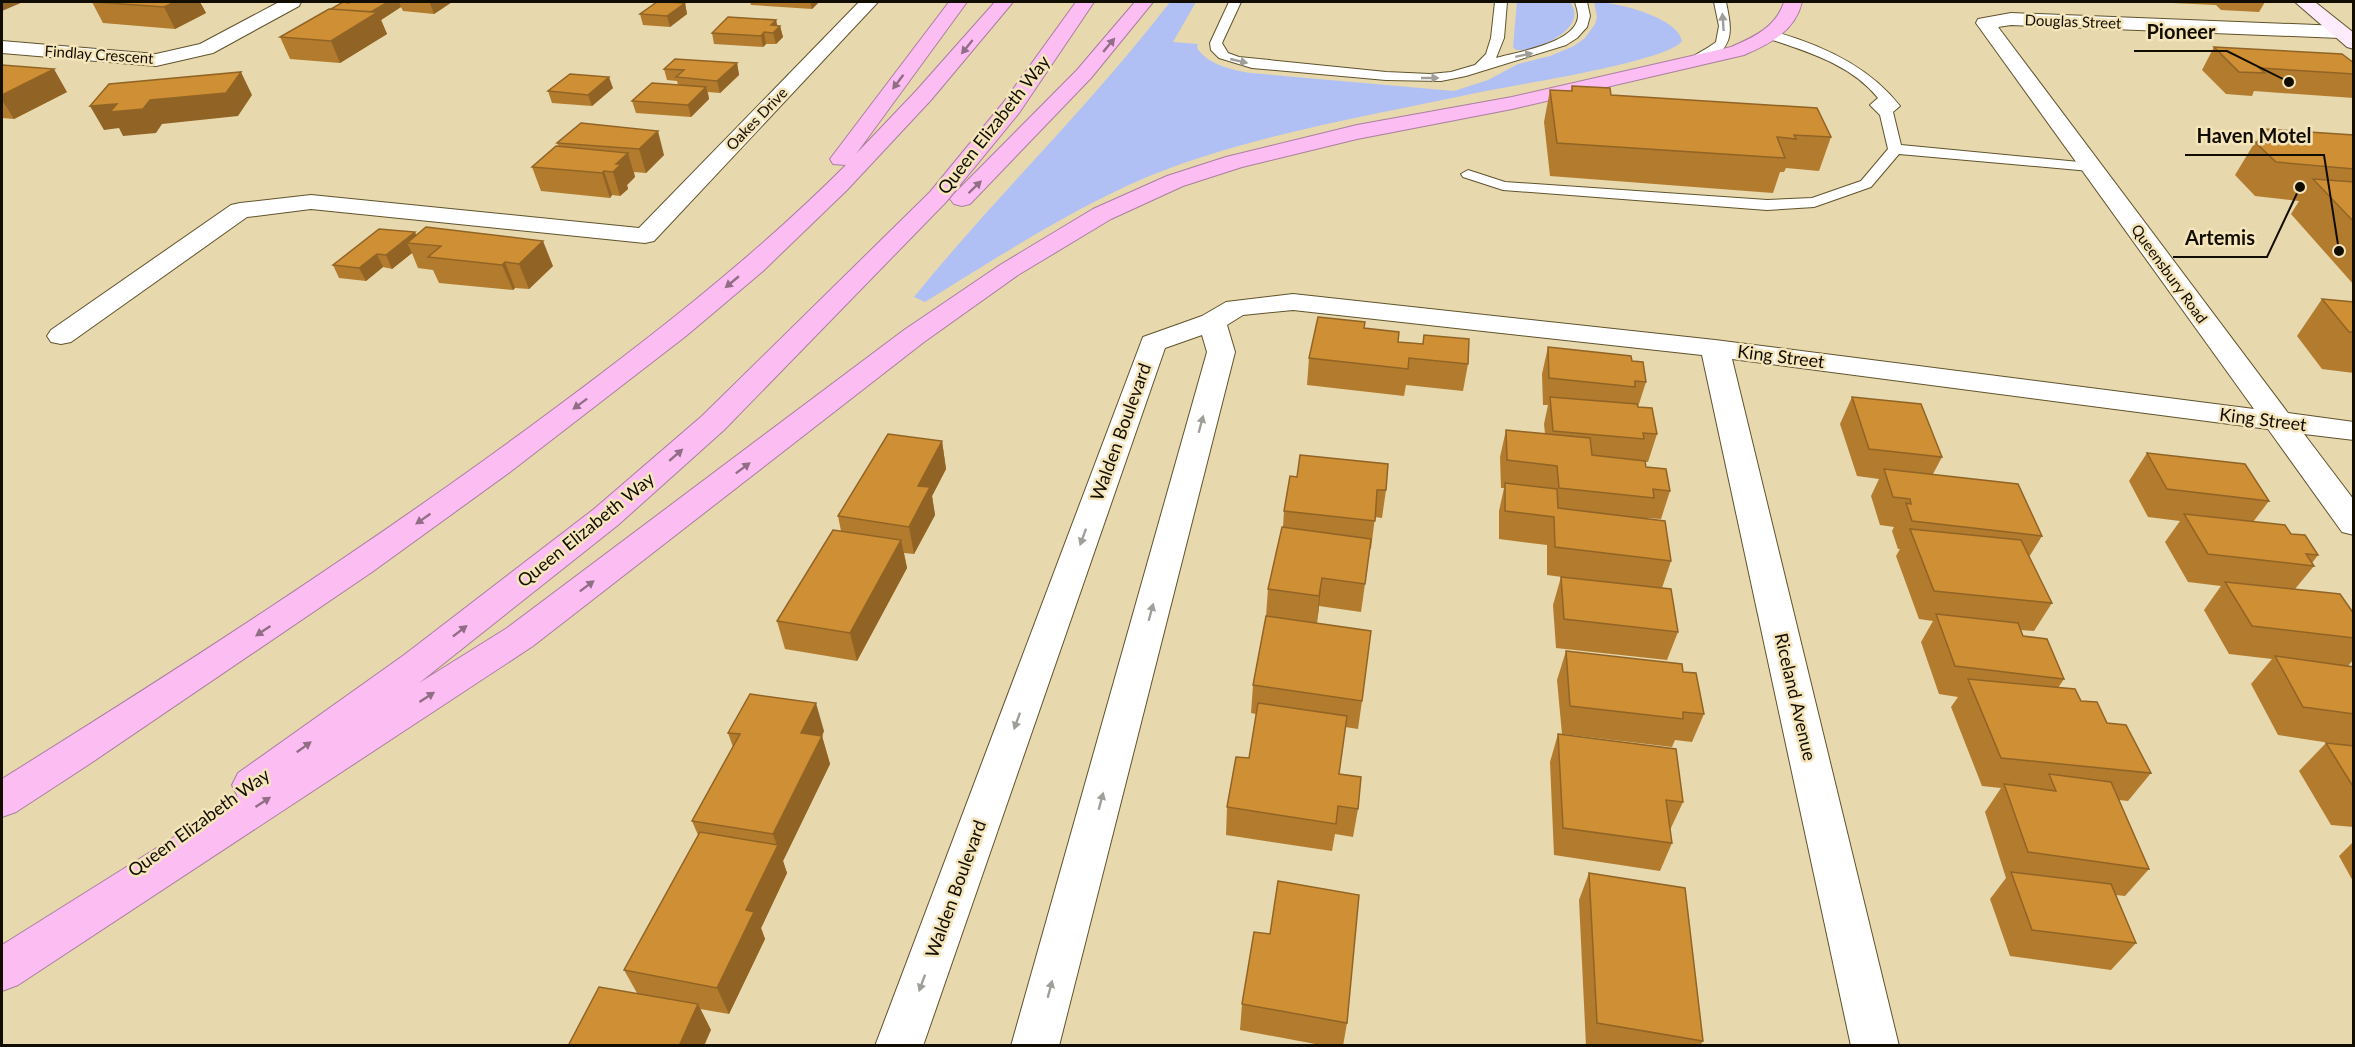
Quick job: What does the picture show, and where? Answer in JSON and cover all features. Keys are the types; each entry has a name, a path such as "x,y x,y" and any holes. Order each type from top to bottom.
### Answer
{"highway":[{"path":"777,245 958,2"},
{"path":"2,800 217,663 314,597 511,457 659,344 777,245 897,127 1004,2"},
{"name":"Queen Elizabeth Way","path":"2,968 417,665 606,517 713,423 945,189 1011,108 1085,2"},
{"path":"713,423 976,187 1084,74 1144,2"},
{"path":"2,968 520,637 914,336 1009,270 1102,214 1176,182 1234,162 1358,132 1512,103 1737,51 1768,34 1789,16 1793,2"}],"main road":[{"path":"2304,2 2347,38"}],"street":[{"name":"Findlay Crescent","path":"2,47 156,60 206,49 292,2"},
{"name":"Oakes Drive","path":"61,336 240,210 311,202 645,236 869,2"},
{"name":"Douglas Street","path":"1985,23 2011,19 2347,38"},
{"name":"Queensbury Road","path":"1985,23 2354,524"},
{"name":"King Street","path":"1212,322 1236,308 1293,302 1715,348 2354,431"},
{"name":"Walden Boulevard","path":"899,1046 1153,343 1212,322"},
{"path":"1035,1046 1221,352 1212,322"},
{"name":"Riceland Avenue","path":"1715,348 1875,1046"}],"lane":[{"path":"1235,2 1217,37 1215,47 1222,55 1237,62 1415,77 1444,77 1469,73 1509,58 1545,49 1567,39 1581,26 1584,19 1581,2"},
{"path":"1469,73 1490,62 1493,56 1501,2"},
{"path":"1686,64 1706,56 1722,43 1725,26 1720,2"},
{"path":"1468,174 1503,186 1767,205 1814,202 1866,184 1894,149 1886,106 1875,85 1849,67 1768,34"},
{"path":"1894,149 2090,167"}],"shaded area":[{"path":"1170,2 1196,2 1173,42 1198,44 1197,48 1207,59 1228,68 1251,73 1454,91 1488,80 1518,64 1550,56 1574,46 1585,38 1595,24 1597,17 1594,2 1616,4 1645,12 1670,25 1682,41 1670,49 1621,65 1312,127 1186,162 1147,177 1089,205 1034,235 925,302 914,297 977,223 1076,114"},
{"path":"1517,2 1570,2 1574,12 1573,21 1567,29 1548,43 1525,50 1516,50 1513,47"}],"building":[{"path":"95,2 175,2 164,7"},
{"path":"343,2 388,2 371,12 331,9"},
{"path":"657,2 685,3 667,16 640,14"},
{"path":"329,9 378,12 331,41 280,37"},
{"path":"728,17 776,20 771,25 780,26 773,33 764,32 761,36 712,33"},
{"path":"2214,47 2342,54 2354,63 2354,74 2259,68 2265,73 2239,72"},
{"path":"675,59 737,63 717,81 676,77 684,70 664,69"},
{"path":"2,65 54,69 2,95"},
{"path":"241,72 226,93 150,100 143,109 110,112 117,104 90,106 109,84"},
{"path":"570,74 609,77 588,95 548,91"},
{"path":"652,83 706,87 688,105 632,101"},
{"path":"1572,86 1610,88 1611,95 1817,108 1831,137 1794,135 1796,139 1777,137 1785,158 1557,143 1550,90 1572,91"},
{"path":"581,123 658,131 639,149 557,143"},
{"path":"2264,129 2354,135 2354,169 2276,162 2255,142 2279,143"},
{"path":"556,146 628,153 616,164 621,164 613,172 532,167"},
{"path":"2313,179 2354,182 2354,222"},
{"path":"426,227 543,241 519,264 505,262 502,265 428,257 441,246 407,243"},
{"path":"379,229 415,232 386,255 377,254 359,268 333,265"},
{"path":"2322,299 2354,302 2354,332 2349,332"},
{"path":"1318,317 1365,322 1364,328 1399,332 1398,342 1423,344 1424,335 1469,339 1468,364 1409,358 1408,369 1309,358"},
{"path":"1548,347 1631,356 1632,361 1643,362 1646,382 1635,381 1635,387 1549,378"},
{"path":"1550,397 1637,404 1638,407 1652,408 1657,434 1643,433 1644,439 1553,431"},
{"path":"1852,397 1921,404 1942,457 1869,449"},
{"path":"1506,430 1590,438 1592,455 1645,461 1646,467 1666,469 1670,491 1653,489 1654,498 1559,488 1557,466 1507,460"},
{"path":"888,434 942,441 918,486 930,487 909,527 838,516"},
{"path":"2147,453 2245,464 2269,501 2167,489"},
{"path":"1300,455 1388,464 1386,490 1377,490 1375,521 1284,511 1290,476 1297,477"},
{"path":"1884,469 2018,484 2042,536 1912,521 1906,503 1911,504 1910,499 1893,497"},
{"path":"1505,483 1557,489 1558,508 1665,521 1671,561 1555,547 1554,517 1505,511"},
{"path":"2184,514 2285,525 2291,534 2305,535 2318,555 2306,554 2314,566 2208,554"},
{"path":"1282,527 1371,539 1365,584 1322,578 1319,596 1268,589"},
{"path":"1910,529 2021,540 2052,603 1934,591"},
{"path":"833,530 901,540 850,633 777,621"},
{"path":"1561,577 1671,589 1678,632 1564,619"},
{"path":"2225,582 2340,594 2354,614 2354,638 2252,626"},
{"path":"1936,614 2018,623 2023,636 2047,639 2064,679 1955,666"},
{"path":"1266,616 1371,631 1362,701 1253,685"},
{"path":"1566,651 1682,664 1683,672 1696,673 1704,714 1683,712 1683,719 1570,706"},
{"path":"2275,656 2354,667 2354,714 2303,707"},
{"path":"1968,679 2075,689 2081,701 2097,702 2107,723 2126,725 2151,773 2001,758"},
{"path":"750,694 816,703 801,733 822,736 773,834 692,821 740,734 728,733"},
{"path":"1258,703 1347,716 1339,774 1361,777 1358,809 1338,806 1336,824 1227,807 1236,757 1249,758"},
{"path":"1558,734 1676,749 1683,802 1666,800 1672,843 1563,828"},
{"path":"2326,743 2354,746 2354,788"},
{"path":"2049,774 2111,782 2149,869 2028,852 2004,784 2056,791"},
{"path":"700,832 778,845 746,910 754,912 717,988 624,970"},
{"path":"2011,872 2111,884 2136,943 2032,930"},
{"path":"1589,873 1685,888 1703,1041 1597,1023"},
{"path":"1278,881 1359,895 1347,1023 1242,1004 1254,932 1270,934"},
{"path":"599,987 698,1004 679,1046 568,1046"}],"place":[{"name":"Pioneer","path":"2289,82"},
{"name":"Artemis","path":"2300,187"},
{"name":"Haven Motel","path":"2339,251"}]}
